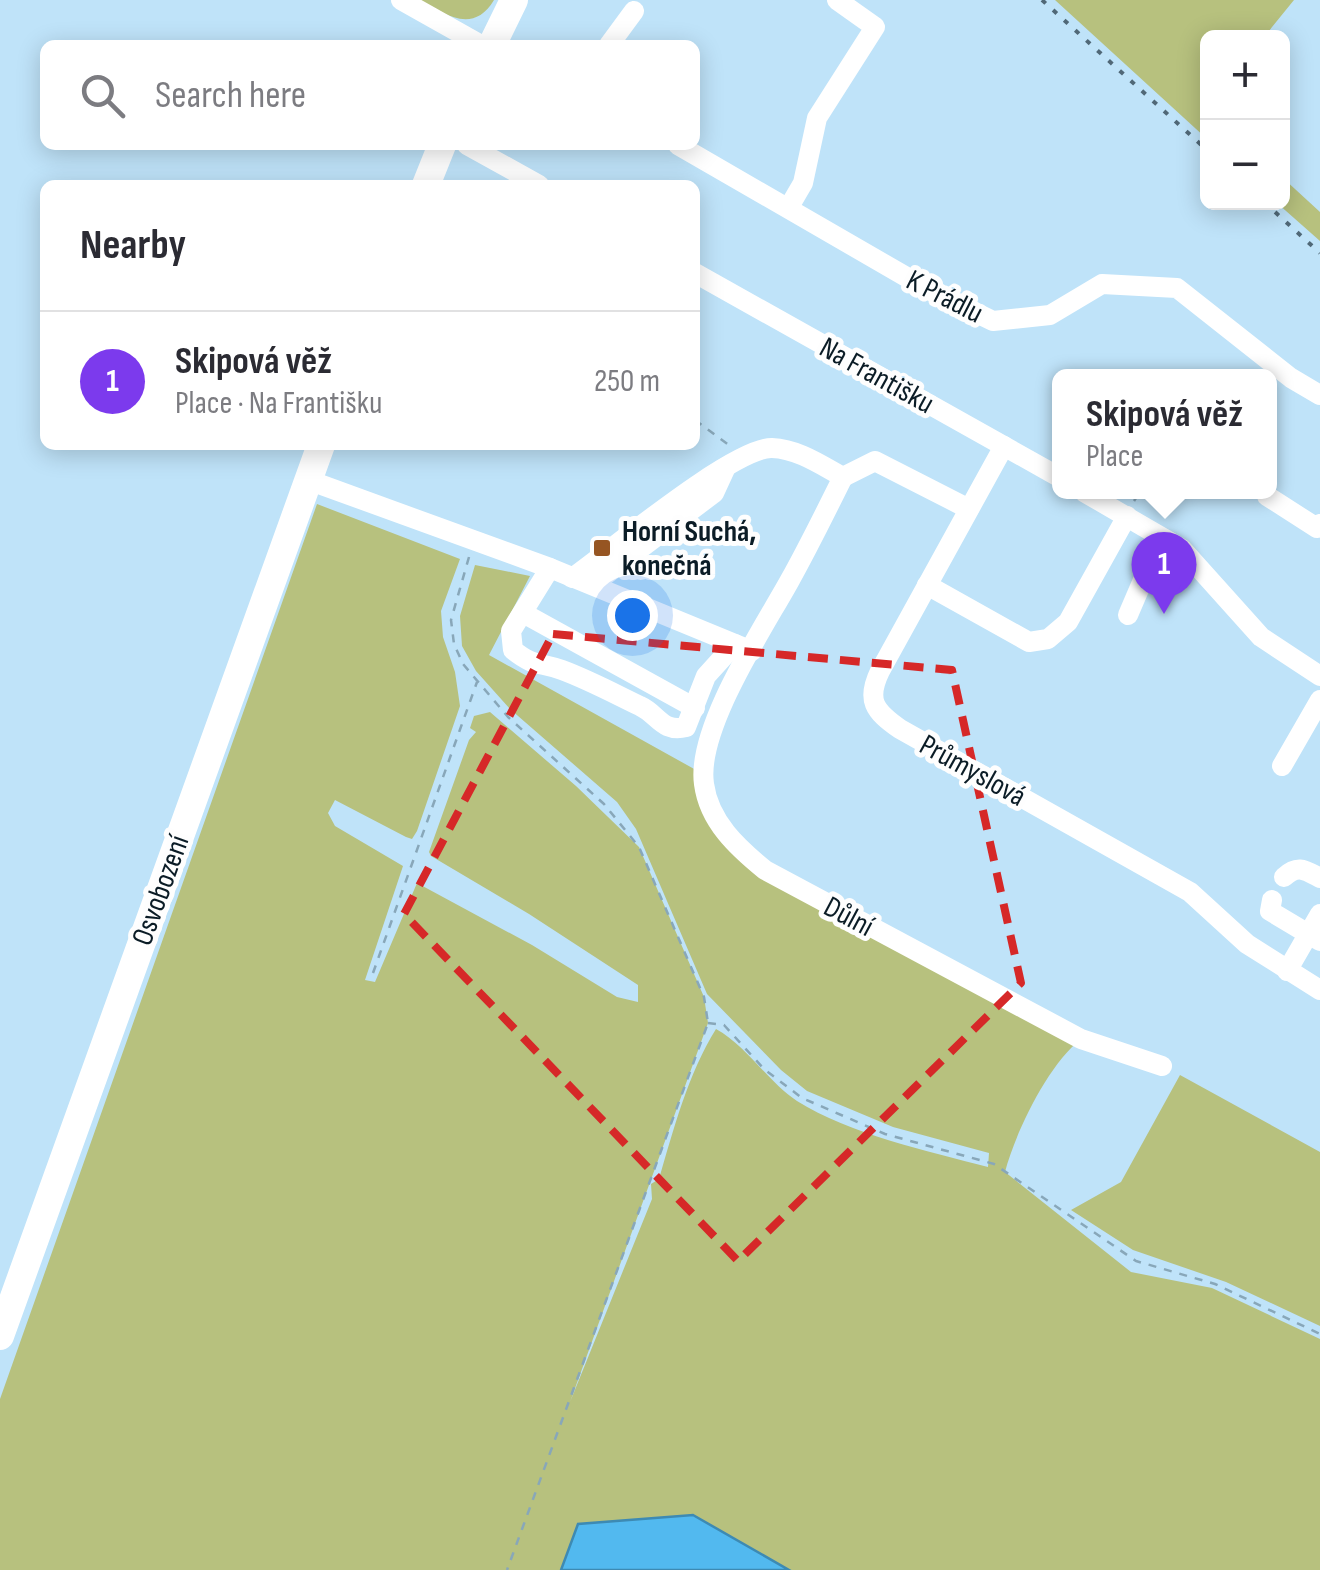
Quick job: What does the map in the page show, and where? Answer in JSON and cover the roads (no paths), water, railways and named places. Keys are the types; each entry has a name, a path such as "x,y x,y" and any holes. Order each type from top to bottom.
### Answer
{"main road":[{"path":"494,40 514,0"},
{"path":"428,180 440,150"},
{"name":"Osvobození","path":"0,1336 319,450"}],"street":[{"path":"401,0 472,40"},
{"path":"789,207 802,183 817,118 875,27 837,0"},
{"path":"613,40 634,10"},
{"path":"476,150 529,180"},
{"name":"K Prádlu","path":"687,150 929,290 993,321 1050,315 1102,284 1177,288 1291,378 1320,395"},
{"name":"Na Františku","path":"700,276 1052,474"},
{"name":"Průmyslová","path":"1004,446 872,686 874,703 882,716 1190,892 1247,944 1320,990"},
{"path":"572,578 734,462 769,448 799,454 843,477 875,461 969,509"},
{"name":"Důlní","path":"843,477 743,647 707,745 704,784 716,818 735,846 765,870 1081,1039 1162,1066"},
{"path":"308,480 550,568 743,647 706,676 686,727 675,730 658,722 648,710 560,669 530,664 513,650 511,632 550,568"},
{"path":"1097,499 1182,550 1262,637 1320,676"},
{"path":"1272,499 1317,528 1320,524"},
{"path":"927,585 1029,642 1048,639 1068,622 1127,516"},
{"path":"1128,615 1149,566 1170,542"},
{"path":"523,612 695,708"},
{"path":"1282,766 1320,700"},
{"path":"1284,877 1292,869 1300,868 1320,878"},
{"path":"1272,900 1270,911 1314,938"},
{"path":"1288,972 1314,938 1320,914"}],"water":[{"path":"693,1515 789,1570 561,1570 578,1524"}],"railway":[{"path":"1042,0 1200,144"},
{"path":"1273,210 1320,253"}],"place":[{"name":"Horní Suchá, konečná","path":"602,548"},
{"name":"Skipová věž","path":"1164,614"}]}
